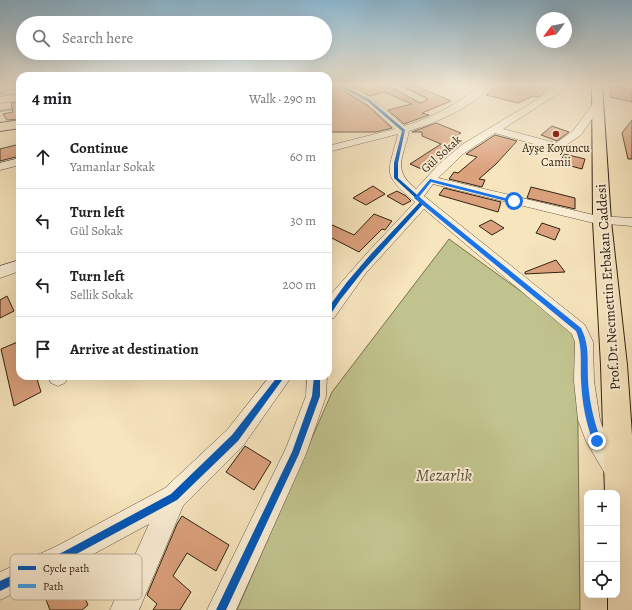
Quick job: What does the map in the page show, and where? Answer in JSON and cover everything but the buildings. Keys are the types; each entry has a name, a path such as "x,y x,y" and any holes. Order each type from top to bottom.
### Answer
{"main road":[{"name":"Prof.Dr.Necmettin Erbakan Caddesi","path":"598,112 602,220 625,479 627,610"},
{"path":"0,127 16,125"}],"street":[{"path":"382,112 404,131"},
{"path":"332,148 404,131 449,112"},
{"name":"Gül Sokak","path":"332,307 347,285 419,200 430,180 457,154 476,140 496,130 523,112"},
{"path":"496,130 548,145 558,146 577,132 587,112"},
{"path":"404,131 395,170 396,178 400,183 579,330 584,342 584,381 589,420 597,441 625,479"},
{"path":"0,167 16,162"},
{"path":"430,180 602,220 632,222"},
{"path":"0,272 16,269"},
{"path":"68,554 174,497 235,438 279,380"},
{"path":"221,610 295,454 316,396 317,380"},
{"path":"142,569 174,497"},
{"path":"0,586 10,581"},
{"path":"124,610 128,600"}],"green space":[{"name":"Mezarlık","path":"449,239 570,327 577,343 580,610 237,610 332,392"}],"cycle path":[{"path":"332,307 361,269 423,202 396,178 396,163 404,131 382,112"},
{"path":"68,554 174,497 235,438 279,380"},
{"path":"221,610 295,454 316,396 317,380"},
{"path":"0,586 10,581"}],"place":[{"name":"Ayşe Koyuncu Camii","path":"556,134"}],"route":[{"path":"514,201 430,180 416,197 571,321 579,330 584,342 584,381 589,420 597,441"}]}
